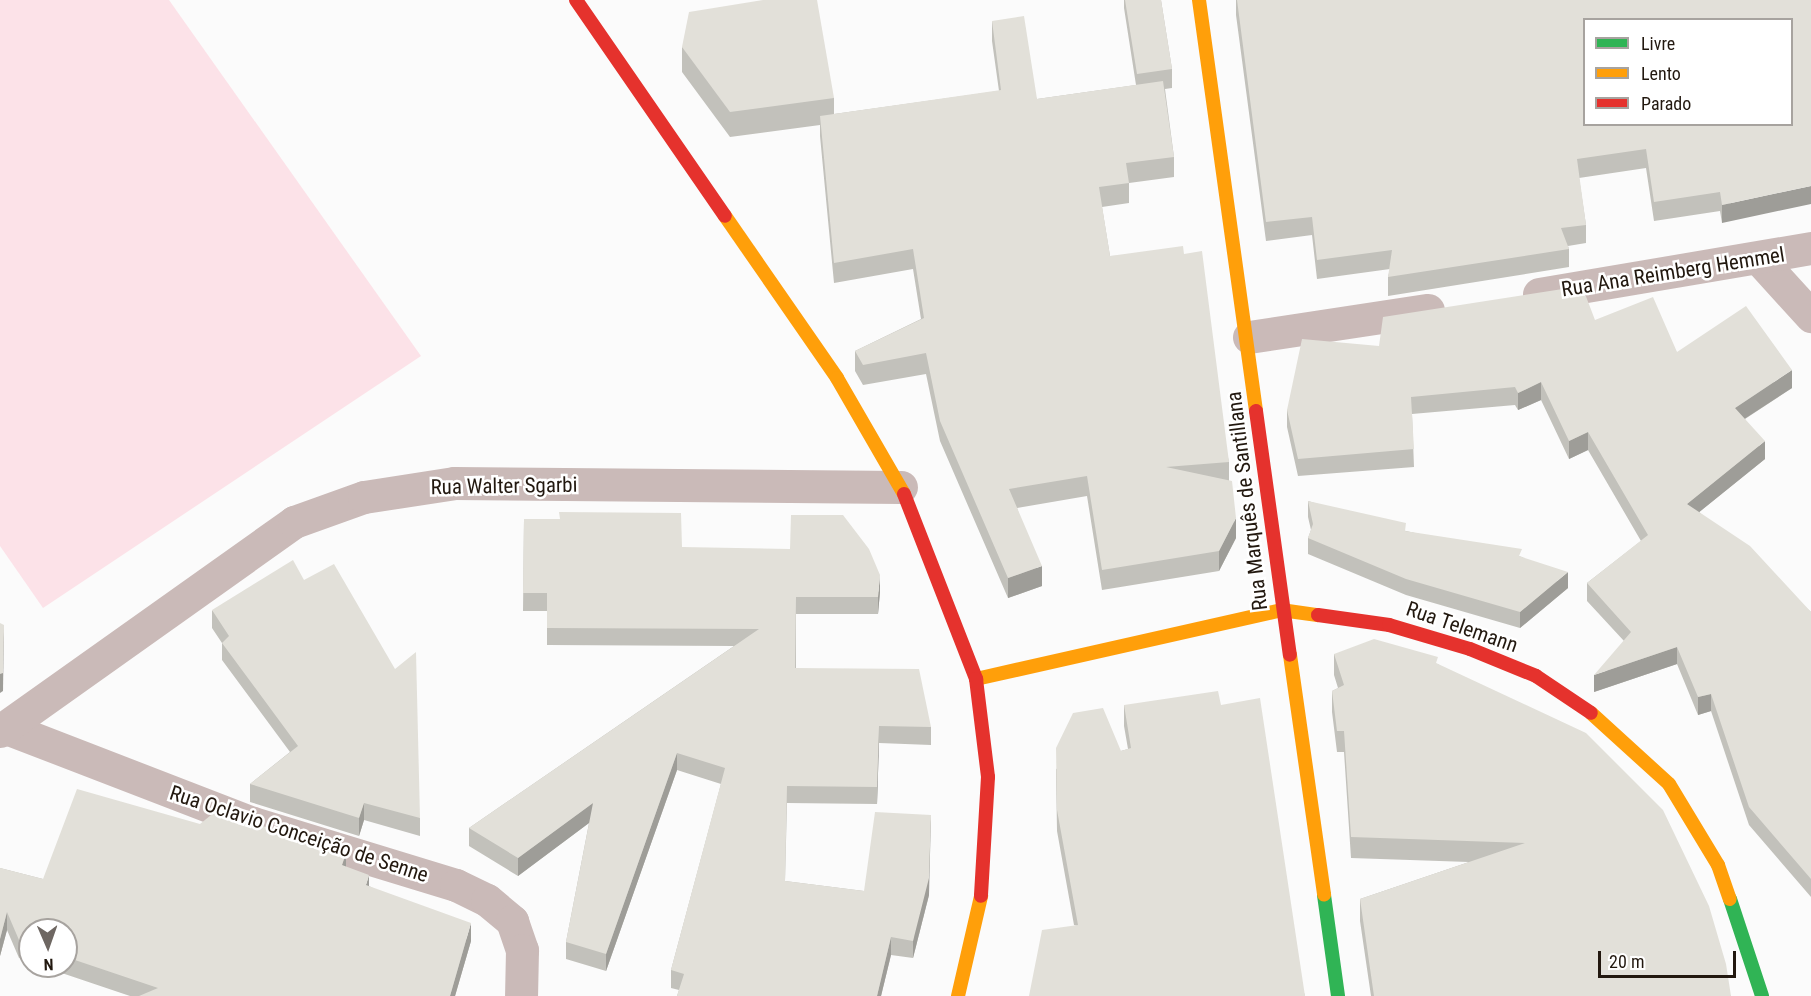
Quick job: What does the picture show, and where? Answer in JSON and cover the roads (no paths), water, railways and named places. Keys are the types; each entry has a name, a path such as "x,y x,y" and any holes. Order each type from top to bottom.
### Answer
{"street":[{"path":"576,0 837,378 901,487 976,679 988,777 986,849 979,919 958,996"},
{"name":"Rua Marquês de Santillana","path":"1199,0 1249,338 1281,610 1338,996"},
{"name":"Rua Ana Reimberg Hemmel","path":"1505,299 1760,260 1811,248"},
{"path":"1760,260 1811,316"},
{"path":"1249,338 1458,306"},
{"name":"Rua Walter Sgarbi","path":"4,730 228,565 294,522 364,496 454,483 901,487"},
{"name":"Rua Telemann","path":"976,679 1281,610 1389,625 1470,649 1536,676 1611,726 1669,784 1718,865 1762,996"},
{"name":"Rua Oclavio Conceição de Senne","path":"4,730 242,819 456,885 487,900 512,921 522,950 521,996"}]}
